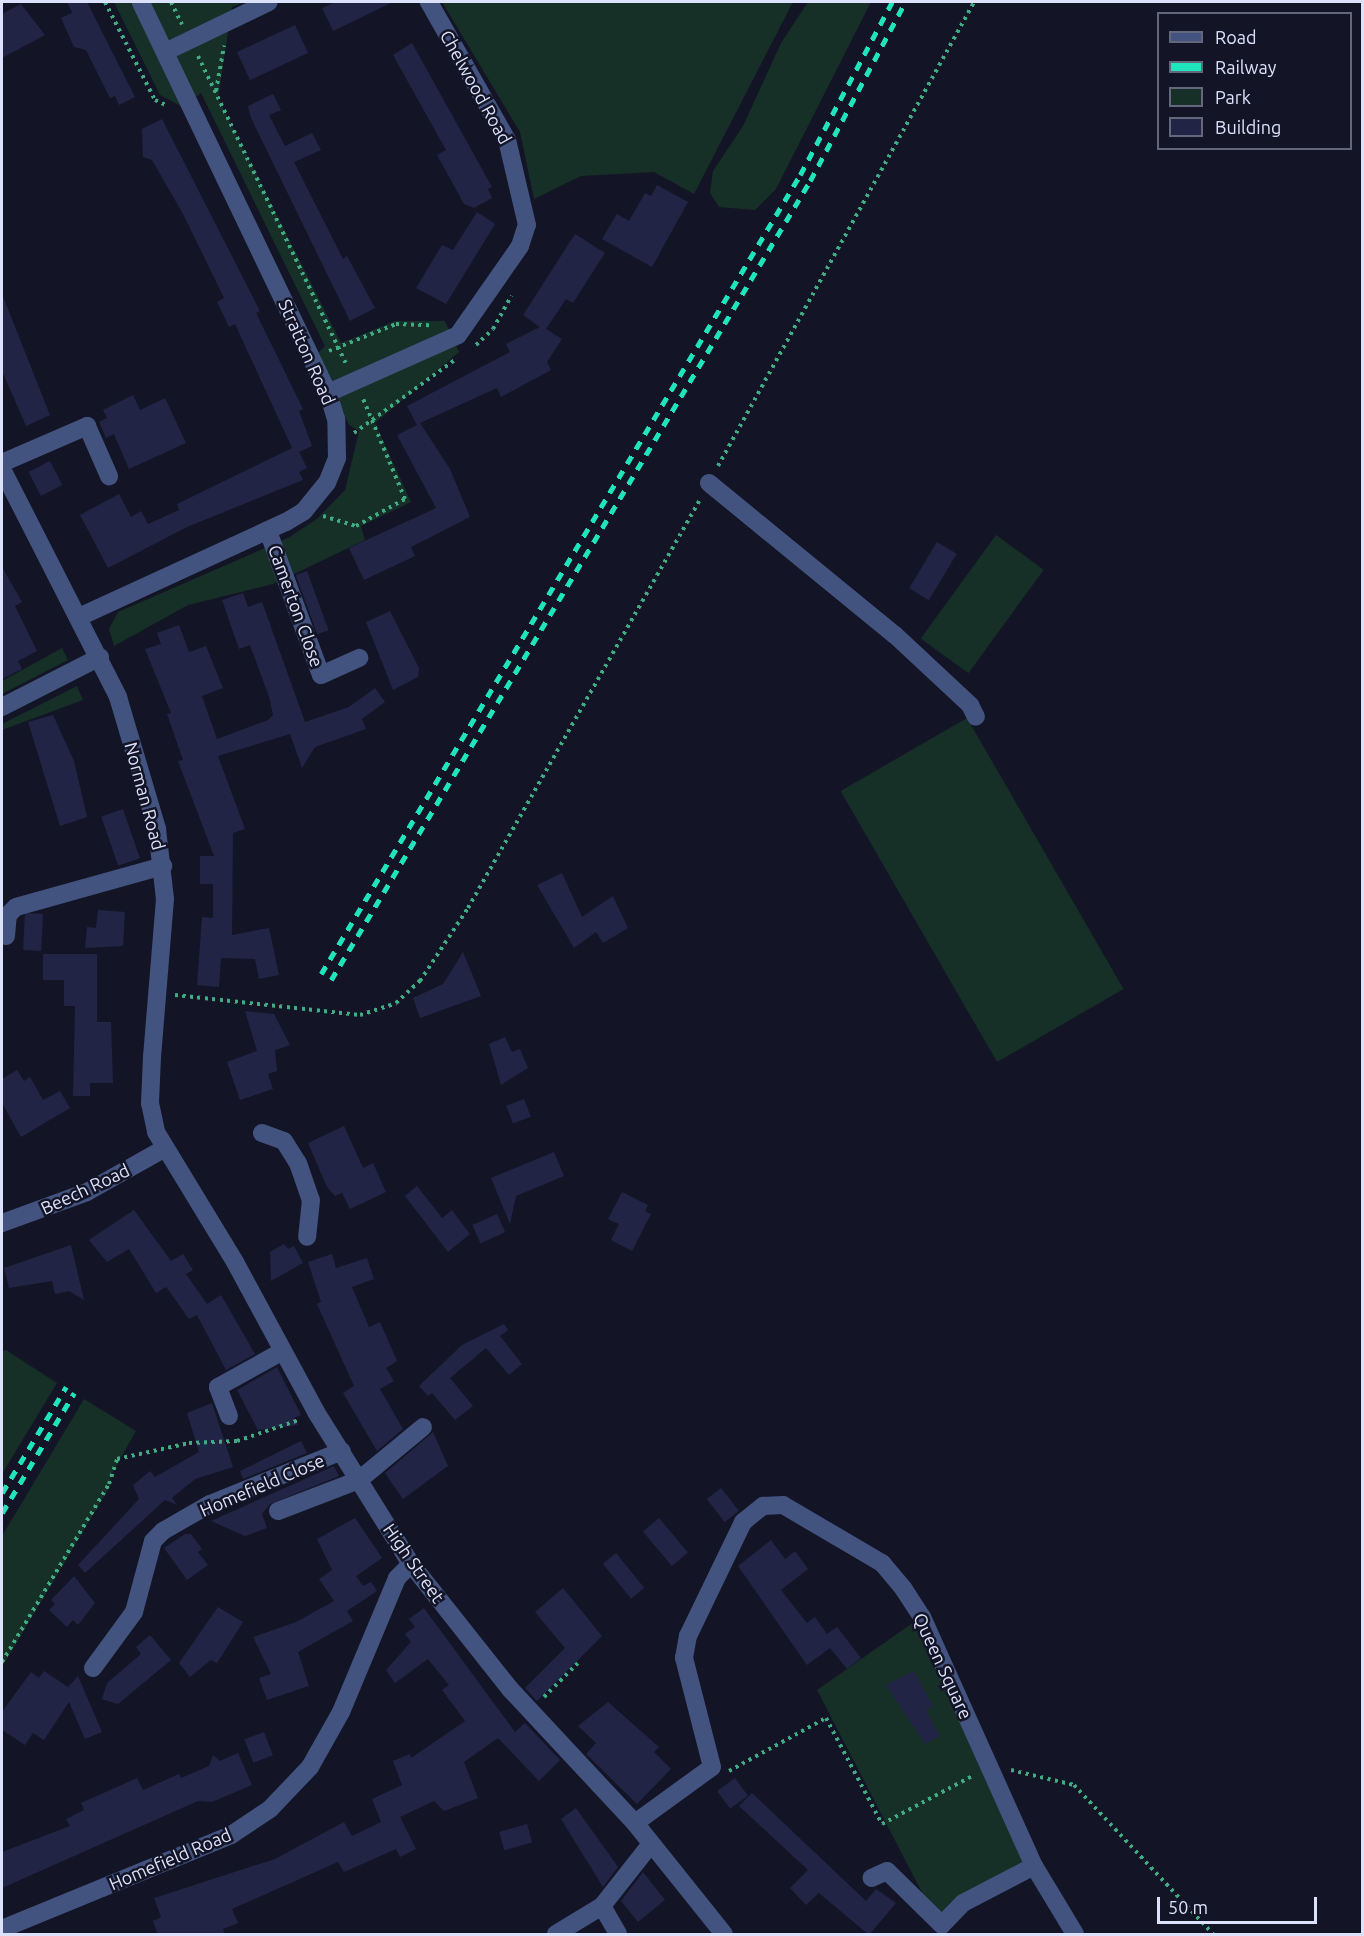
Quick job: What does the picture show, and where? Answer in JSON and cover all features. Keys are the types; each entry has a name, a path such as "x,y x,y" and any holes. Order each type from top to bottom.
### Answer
{"street":[{"name":"Stratton Road","path":"79,617 268,531 304,511 327,483 338,443 328,393 141,2"},
{"path":"165,52 269,2"},
{"name":"Chelwood Road","path":"429,2 507,140 527,225 520,246 458,335"},
{"path":"328,393 458,335"},
{"path":"2,463 87,426 109,476"},
{"name":"Norman Road","path":"2,469 100,657 130,739 163,866 150,1104 165,1148"},
{"path":"709,483 895,635 970,705 976,717"},
{"name":"Camerton Close","path":"268,531 321,675 359,658"},
{"path":"2,707 100,657"},
{"path":"6,936 9,915 16,907 163,866"},
{"path":"262,1133 284,1141 298,1163 311,1200 307,1237"},
{"name":"Beech Road","path":"2,1223 87,1192 165,1148"},
{"name":"High Street","path":"165,1148 316,1412 411,1564 531,1711 635,1823 650,1845 724,1935"},
{"path":"229,1416 218,1387 283,1351"},
{"path":"278,1511 359,1480 423,1427"},
{"name":"Homefield Close","path":"93,1668 134,1612 153,1541 163,1532 210,1504 342,1451"},
{"name":"Queen Square","path":"707,1771 684,1658 688,1636 743,1522 771,1503 793,1507 882,1563 903,1588 922,1617 1034,1866 1075,1935"},
{"name":"Homefield Road","path":"2,1929 231,1835 270,1809 310,1767 341,1712 397,1578 411,1564"},
{"path":"635,1823 707,1771"},
{"path":"556,1935 602,1906 650,1845"},
{"path":"871,1878 887,1871 942,1925 963,1903 1034,1866"},
{"path":"602,1906 618,1935"}],"path":[{"path":"105,2 155,100 197,119"},
{"path":"157,994 360,1015 396,1003 420,981 468,908 709,483 974,2"},
{"path":"215,92 228,21"},
{"path":"311,357 396,324 442,325 458,335"},
{"path":"2,1662 109,1485 117,1459 189,1443 237,1441 316,1412"},
{"path":"531,1711 580,1661"},
{"path":"707,1771 716,1777 732,1770 826,1718 882,1824 990,1770 1074,1785 1213,1935"}],"green space":[{"path":"114,2 244,2 232,7 218,98 341,343 395,321 445,321 459,352 375,423 411,502 361,526 365,540 273,584 188,605 114,646 109,629 118,612 288,538 318,518 345,490 359,431 349,425 317,354 325,346 201,93 183,107 160,95"},
{"path":"442,2 793,2 694,194 654,172 581,176 534,199 520,132"},
{"path":"808,2 871,2 776,189 755,210 719,207 710,193 713,171 743,126 781,43"},
{"path":"996,535 1044,570 968,673 921,639"},
{"path":"62,648 68,660 2,694 2,681"},
{"path":"77,686 83,700 2,730 2,724"},
{"path":"967,718 1124,989 997,1062 841,791"},
{"path":"6,1350 57,1383 2,1474 2,1351"},
{"path":"84,1399 136,1431 110,1477 112,1483 2,1667 2,1536"},
{"path":"914,1622 1024,1864 946,1914 929,1906 817,1690"}],"building":[{"path":"67,2 87,2 135,97 119,105 115,96 110,98 86,50 74,47 61,18 72,13"},
{"path":"336,2 393,2 333,31 322,8"},
{"path":"21,4 45,35 2,58 2,14"},
{"path":"295,25 308,53 250,80 237,52"},
{"path":"412,43 492,187 488,189 492,198 474,208 464,204 437,155 446,150 393,55"},
{"path":"273,94 281,110 269,115 285,146 312,133 321,150 294,162 343,259 347,256 375,308 350,321 251,118 248,106"},
{"path":"162,119 260,311 256,313 303,409 299,411 312,446 299,452 307,468 299,472 303,480 187,527 108,568 80,515 119,494 131,517 141,511 148,524 179,510 177,504 292,448 235,324 229,327 217,302 224,298 183,214 152,160 143,157 142,129"},
{"path":"657,185 688,202 652,267 602,239 617,214 629,221 645,193 651,196"},
{"path":"477,212 495,224 446,304 416,288 442,245 453,250"},
{"path":"575,234 605,253 573,303 566,299 546,329 562,339 547,362 551,370 501,397 497,388 420,423 450,469 470,517 411,547 415,556 364,580 349,548 436,508 397,435 417,425 407,406 510,352 506,344 540,327 523,315"},
{"path":"2,294 50,415 26,426 2,371"},
{"path":"133,395 140,410 165,398 186,443 129,469 114,434 106,438 99,422 107,418 103,410"},
{"path":"50,461 62,485 41,496 29,472"},
{"path":"937,542 957,554 929,600 909,588"},
{"path":"2,567 22,602 15,606 37,651 18,661 22,669 2,679"},
{"path":"307,571 329,630 317,634 296,575"},
{"path":"243,593 248,607 262,602 305,722 349,707 375,688 385,702 362,719 366,729 315,747 302,768 290,734 218,756 245,829 233,833 232,935 269,928 279,975 259,979 255,959 221,958 219,987 197,985 202,917 213,918 213,884 200,884 200,856 214,856 178,761 183,760 167,714 171,713 145,649 161,644 157,633 179,625 189,652 206,646 223,688 202,696 217,739 268,720 273,715 269,697 250,645 239,649 222,600"},
{"path":"390,611 419,668 418,677 393,690 366,622"},
{"path":"53,715 74,761 87,817 60,826 28,722"},
{"path":"123,809 140,858 118,866 101,816"},
{"path":"562,873 582,917 613,896 628,928 603,943 596,932 574,948 537,885"},
{"path":"98,910 125,912 123,946 85,948 87,927 96,928"},
{"path":"25,913 43,914 41,951 23,950"},
{"path":"463,952 481,996 420,1018 413,998 443,984"},
{"path":"43,954 97,954 97,1022 111,1022 113,1083 90,1083 90,1096 73,1096 75,1006 64,1006 64,980 43,980"},
{"path":"245,1011 274,1014 290,1045 275,1050 277,1071 268,1074 273,1089 240,1100 227,1062 257,1051"},
{"path":"505,1037 512,1052 520,1049 528,1068 501,1085 489,1044"},
{"path":"17,1070 24,1081 30,1077 43,1100 60,1091 70,1108 21,1137 2,1103 2,1079"},
{"path":"524,1099 531,1117 513,1124 506,1106"},
{"path":"344,1126 363,1168 373,1163 386,1192 350,1209 342,1193 335,1196 327,1187 308,1143"},
{"path":"554,1152 564,1176 516,1196 510,1224 491,1178"},
{"path":"417,1186 442,1218 452,1210 470,1234 448,1252 405,1196"},
{"path":"622,1192 648,1205 645,1211 651,1214 632,1251 611,1240 619,1224 608,1219"},
{"path":"134,1210 171,1261 183,1254 193,1270 186,1274 207,1304 221,1295 255,1354 226,1370 197,1315 189,1319 166,1287 156,1293 129,1249 107,1262 89,1240"},
{"path":"497,1214 505,1232 480,1243 472,1225"},
{"path":"284,1244 288,1249 294,1246 303,1263 271,1281 270,1252"},
{"path":"71,1245 84,1300 69,1291 55,1294 52,1281 9,1288 4,1268"},
{"path":"332,1254 336,1268 367,1258 374,1279 352,1287 369,1327 380,1322 397,1361 386,1368 394,1381 380,1389 403,1429 377,1451 343,1393 354,1386 317,1304 321,1302 308,1262"},
{"path":"504,1324 508,1330 500,1336 522,1364 509,1375 486,1348 450,1378 473,1406 455,1420 432,1393 428,1396 419,1386 462,1345"},
{"path":"277,1367 301,1415 294,1418 298,1425 258,1430 237,1390"},
{"path":"212,1403 233,1467 195,1479 172,1498 177,1505 165,1500 85,1573 78,1565 139,1499 133,1485 150,1471 155,1477 199,1452 187,1413"},
{"path":"433,1432 448,1466 403,1499 385,1473"},
{"path":"301,1441 307,1453 243,1479 240,1471"},
{"path":"334,1466 339,1476 270,1504 262,1514 267,1528 245,1536 211,1521"},
{"path":"721,1488 739,1511 725,1522 707,1499"},
{"path":"355,1518 382,1558 356,1576 363,1586 371,1582 377,1591 347,1611 353,1621 298,1652 309,1686 267,1700 259,1678 271,1674 253,1637 296,1622 334,1601 319,1579 332,1570 317,1539"},
{"path":"659,1518 688,1552 672,1566 643,1531"},
{"path":"185,1534 191,1534 202,1549 198,1552 208,1565 187,1580 164,1548"},
{"path":"771,1540 785,1559 795,1551 808,1569 781,1590 807,1623 815,1617 827,1634 837,1627 861,1658 847,1669 830,1648 807,1665 738,1566"},
{"path":"616,1553 644,1588 631,1599 603,1564"},
{"path":"74,1576 95,1603 78,1625 73,1620 67,1627 49,1610 55,1604 51,1600"},
{"path":"563,1588 602,1636 537,1701 525,1688 565,1648 535,1612"},
{"path":"218,1607 243,1622 217,1663 211,1660 190,1677 179,1663"},
{"path":"424,1608 515,1732 525,1723 560,1760 539,1781 498,1738 464,1762 478,1798 444,1811 434,1801 400,1817 416,1849 400,1857 396,1849 344,1872 338,1862 232,1909 238,1923 223,1929 225,1935 158,1935 153,1921 161,1917 154,1898 275,1859 344,1822 352,1836 381,1822 372,1799 402,1785 393,1761 410,1754 411,1758 465,1721 442,1690 449,1685 428,1659 395,1683 386,1670 411,1642 405,1634 415,1627 409,1619"},
{"path":"150,1635 171,1660 118,1704 102,1699 107,1683 141,1654 136,1647"},
{"path":"44,1671 68,1687 78,1676 102,1732 85,1739 69,1702 44,1740 33,1733 25,1745 2,1730 2,1712 31,1672 39,1678"},
{"path":"914,1671 933,1706 926,1710 940,1736 925,1744 886,1685"},
{"path":"608,1702 659,1747 654,1752 671,1769 637,1804 586,1754 596,1743 578,1726"},
{"path":"264,1732 273,1755 253,1763 244,1740"},
{"path":"238,1753 252,1785 212,1802 198,1801 2,1888 2,1852 70,1826 66,1819 84,1810 81,1803 137,1778 143,1790 179,1774 181,1778 209,1766 213,1755 220,1761"},
{"path":"735,1778 748,1796 730,1809 717,1791"},
{"path":"752,1793 866,1901 876,1889 896,1903 869,1935 819,1893 806,1905 790,1888 808,1870 739,1806"},
{"path":"576,1808 618,1867 603,1887 561,1819"},
{"path":"527,1824 532,1842 504,1850 499,1832"},
{"path":"643,1872 665,1900 638,1922 621,1901"}],"railway":[{"path":"321,974 800,175 892,2"},
{"path":"331,980 810,181 905,2"},
{"path":"2,1493 66,1387"},
{"path":"2,1513 74,1393"}]}
